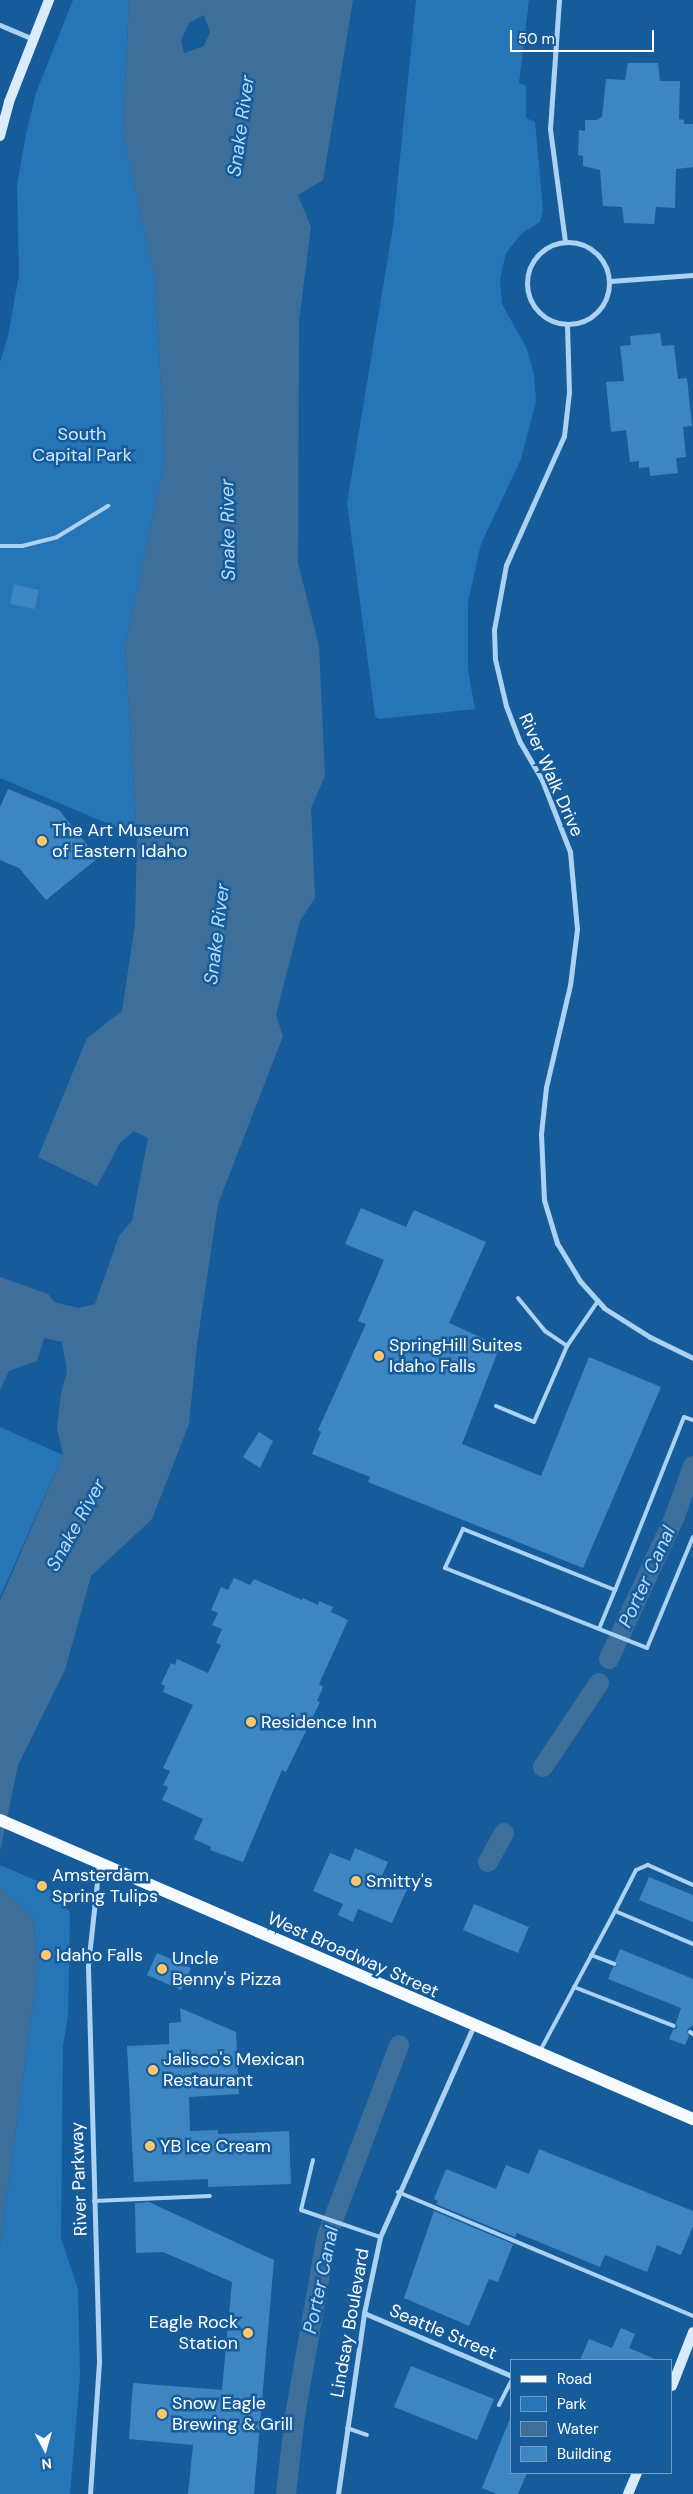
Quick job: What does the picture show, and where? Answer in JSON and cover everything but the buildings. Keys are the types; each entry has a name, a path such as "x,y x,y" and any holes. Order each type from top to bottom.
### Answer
{"main road":[{"name":"West Broadway Street","path":"0,1820 474,2027 693,2119"}],"street":[{"path":"0,136 32,39 49,0"},
{"path":"559,0 550,129 553,175 565,241"},
{"path":"0,25 32,39"},
{"path":"565,241 589,247 600,256 610,281 602,307 593,317 567,325 554,322 532,305 526,279 538,254 549,246 565,241"},
{"path":"610,281 693,275"},
{"name":"River Walk Drive","path":"567,325 569,392 564,436 506,565 498,600 495,639 506,706 520,742 542,780 570,852 577,929 570,985 546,1087 541,1134 544,1200 558,1242 580,1280 598,1301 650,1337 693,1358"},
{"name":"River Parkway","path":"90,2494 96,2441 98,2361 88,1965 99,1863"},
{"name":"Lindsay Boulevard","path":"338,2494 364,2313 380,2237 398,2192 474,2027"},
{"name":"Seattle Street","path":"364,2313 510,2375"},
{"path":"673,2383 693,2332"},
{"path":"628,2494 637,2474"}],"lane":[{"path":"0,546 22,546 57,537 108,506"},
{"path":"518,1298 545,1331 567,1346"},
{"path":"496,1406 534,1422 567,1346 598,1301"},
{"path":"599,1629 684,1417 693,1420"},
{"path":"615,1590 463,1528 444,1568 647,1648 693,1537"},
{"path":"539,2054 636,1870 648,1865 693,1885"},
{"path":"615,1912 693,1944"},
{"path":"591,1955 614,1964"},
{"path":"574,1987 674,2026"},
{"path":"313,2160 301,2210 380,2237"},
{"path":"398,2192 693,2316"},
{"path":"94,2201 210,2196"},
{"path":"499,2405 510,2384"},
{"path":"347,2428 368,2436"}],"green space":[{"name":"South Capital Park","path":"73,0 129,0 123,135 155,280 165,458 125,646 137,836 0,778 0,362 8,336 19,275 17,185 26,134 36,93"},
{"path":"416,0 529,0 519,83 526,86 526,118 535,122 543,210 540,222 522,233 506,253 500,279 502,304 527,349 534,375 536,401 521,459 481,544 468,602 468,670 475,709 379,719 375,716 347,503 393,227"},
{"path":"0,1427 63,1455 0,1597"},
{"path":"0,1865 44,1884 70,1912 68,2017 63,2045 61,2238 78,2289 80,2376 70,2494 0,2494 0,2246 38,1967 33,1918 0,1887"}],"water":[{"name":"Snake River","path":"129,0 353,0 323,180 298,195 311,227 299,321 298,563 319,646 325,776 311,808 315,898 300,921 276,1015 283,1036 218,1204 197,1344 189,1424 152,1519 91,1576 65,1670 18,1765 0,1851 0,1601 63,1455 57,1428 61,1393 67,1372 62,1342 44,1338 37,1361 9,1371 0,1390 0,1277 48,1294 54,1302 78,1308 95,1304 119,1236 132,1221 148,1138 134,1131 120,1143 97,1186 38,1157 87,1038 122,1011 135,924 137,836 125,646 165,458 155,280 123,135","holes":["204,15 210,32 204,46 184,53 181,40 189,23"]},
{"path":"0,1887 33,1918 38,1967 0,2246"}],"waterway":[{"name":"Porter Canal","path":"609,1659 675,1516 693,1466"},
{"name":"Porter Canal","path":"543,1767 599,1683"},
{"name":"Porter Canal","path":"488,1862 504,1833"},
{"name":"Porter Canal","path":"286,2494 295,2415 327,2236 399,2045"}],"place":[{"name":"The Art Museum of Eastern Idaho","path":"42,841"},
{"name":"SpringHill Suites Idaho Falls","path":"379,1356"},
{"name":"Residence Inn","path":"251,1722"},
{"name":"Smitty's","path":"356,1881"},
{"name":"Amsterdam Spring Tulips","path":"42,1886"},
{"name":"Idaho Falls","path":"46,1955"},
{"name":"Uncle Benny's Pizza","path":"162,1969"},
{"name":"Jalisco's Mexican Restaurant","path":"153,2070"},
{"name":"YB Ice Cream","path":"150,2146"},
{"name":"Eagle Rock Station","path":"248,2333"},
{"name":"Snow Eagle Brewing & Grill","path":"162,2414"}]}
